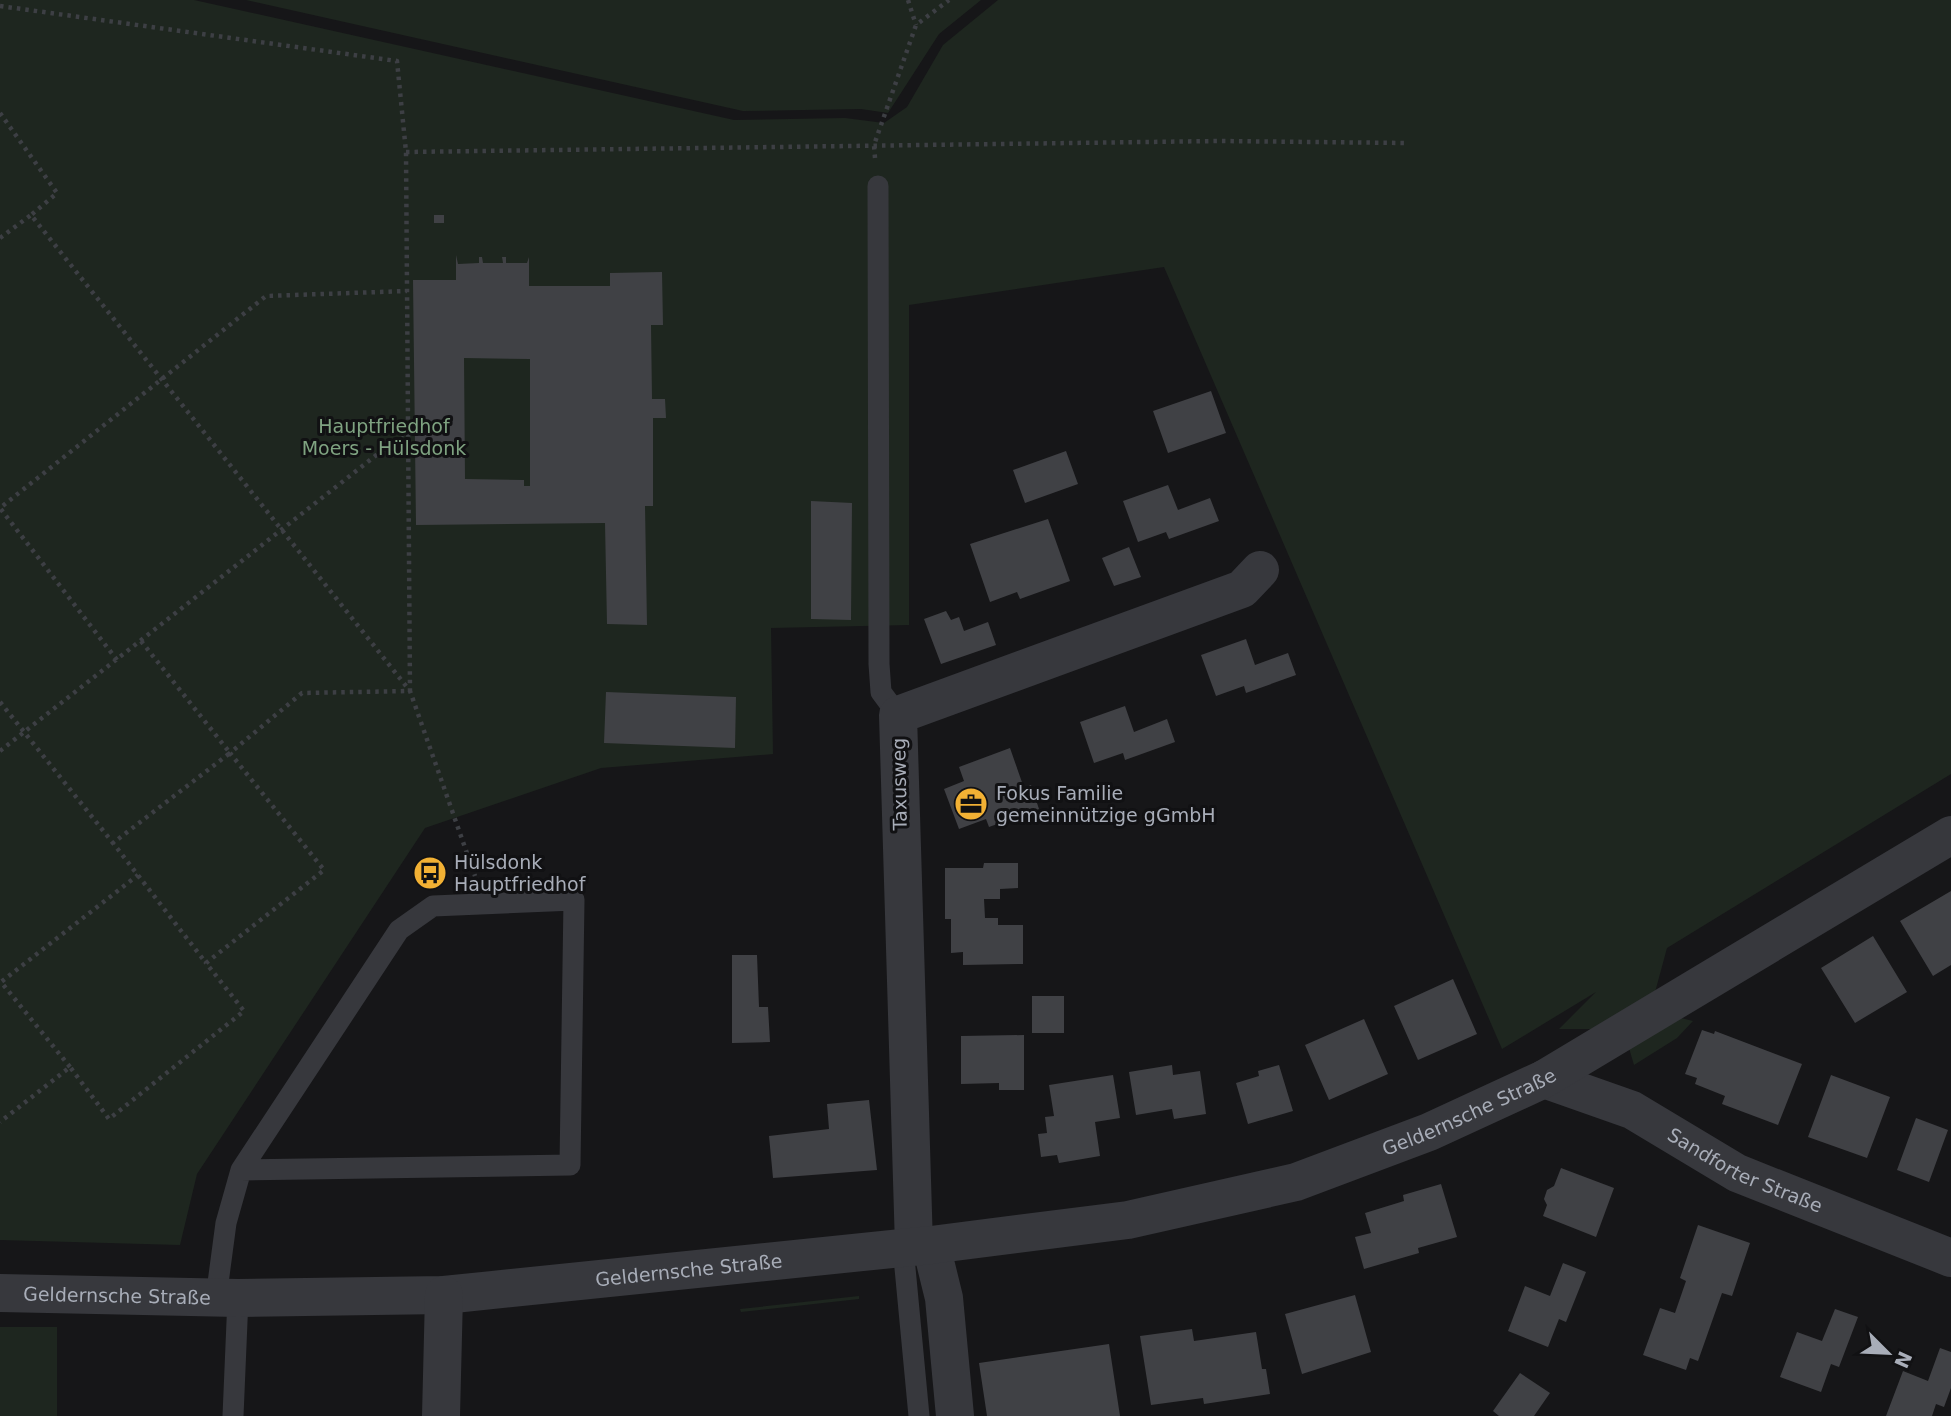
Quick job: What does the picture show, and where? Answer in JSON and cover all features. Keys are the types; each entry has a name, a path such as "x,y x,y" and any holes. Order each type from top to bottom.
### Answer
{"street":[{"name":"Taxusweg","path":"916,1246 898,715 1242,590 1260,570"},
{"name":"Geldernsche Straße","path":"0,1293 227,1298 444,1295 916,1246 1128,1220 1296,1182 1429,1132 1544,1079 1951,835"},
{"name":"Sandforter Straße","path":"1544,1079 1632,1110 1737,1174 1951,1258"},
{"path":"916,1246 944,1298 955,1416"},
{"path":"442,1416 444,1295"}],"lane":[{"path":"878,186 879,664 881,692 898,715"},
{"path":"233,1416 226,1223 241,1170 399,930 433,906 484,902 575,901 570,1165 241,1170"},
{"path":"916,1246 919,1416"}],"path":[{"path":"908,0 916,25"},
{"path":"874,145 916,25 949,0"},
{"path":"0,6 397,61 406,152 410,691 484,902"},
{"path":"0,113 57,193 0,238"},
{"path":"406,152 874,145 1406,143"},
{"path":"31,215 410,691"},
{"path":"117,660 0,509 160,378 266,296 407,291"},
{"path":"0,751 408,430"},
{"path":"141,641 324,870 206,963"},
{"path":"114,843 302,693 410,691"},
{"path":"0,702 114,843 244,1011 109,1119 0,982 138,875"},
{"path":"0,1122 70,1067"}],"green space":[{"name":"Hauptfriedhof Moers - Hülsdonk","path":"0,0 194,0 734,120 845,118 884,123 907,107 943,45 998,0 1951,0 1951,774 1667,948 1654,996 1594,1029 1559,1029 1596,992 1502,1049 1164,267 909,305 909,625 771,628 773,754 601,768 425,828 197,1174 180,1245 0,1240"},
{"path":"246,0 981,0 939,34 888,113 861,109 743,111"},
{"path":"1669,1015 1693,1021 1677,1038 1634,1065 1629,1048"},
{"path":"859,1296 859,1299 741,1312 740,1309"},
{"path":"0,1327 57,1327 57,1416 0,1416"}],"building":[{"path":"434,215 444,215 444,223 434,223"},
{"path":"456,255 458,264 479,263 479,257 482,257 483,263 503,263 502,257 506,257 506,263 527,263 529,257 529,286 610,286 610,273 662,272 663,325 651,325 652,399 665,399 666,418 653,418 653,506 645,506 647,625 607,624 605,523 416,525 413,280 456,280","holes":["464,358 530,359 530,486 524,486 524,480 465,479"]},
{"path":"1211,391 1226,433 1168,453 1153,411"},
{"path":"1066,451 1078,484 1025,503 1013,470"},
{"path":"1168,485 1178,510 1210,498 1219,521 1169,539 1166,532 1138,542 1123,501"},
{"path":"811,501 852,503 851,620 811,619"},
{"path":"1048,519 1070,581 1020,599 1017,592 990,602 970,544"},
{"path":"1129,547 1141,577 1114,586 1102,558"},
{"path":"946,611 951,620 959,617 964,631 988,622 996,645 941,664 924,619"},
{"path":"1246,639 1255,665 1288,653 1296,675 1246,693 1244,686 1216,696 1201,655"},
{"path":"606,692 736,697 735,748 604,743"},
{"path":"1125,706 1134,732 1167,719 1175,742 1125,760 1123,753 1094,763 1080,722"},
{"path":"1010,748 1024,788 1031,785 1039,809 989,827 986,819 959,829 944,789 964,781 959,767"},
{"path":"984,863 1018,863 1018,888 1000,889 1000,899 984,899 985,918 998,918 998,925 1023,925 1023,964 963,965 963,952 951,953 951,919 945,919 945,868 983,868"},
{"path":"1951,891 1951,965 1933,976 1900,921"},
{"path":"1873,936 1907,992 1855,1023 1821,968"},
{"path":"732,955 757,955 759,1007 768,1007 770,1042 732,1043"},
{"path":"1453,979 1477,1034 1418,1060 1394,1006"},
{"path":"1032,996 1064,996 1064,1033 1032,1033"},
{"path":"1364,1019 1388,1074 1329,1100 1305,1045"},
{"path":"1702,1030 1714,1034 1715,1031 1802,1064 1778,1125 1722,1104 1725,1096 1695,1084 1697,1078 1685,1074"},
{"path":"1024,1035 1024,1090 999,1090 999,1083 961,1084 961,1036"},
{"path":"1172,1065 1173,1075 1200,1071 1206,1114 1174,1119 1172,1109 1136,1115 1129,1072"},
{"path":"1279,1065 1293,1111 1248,1124 1236,1083 1259,1076 1258,1071"},
{"path":"1113,1075 1120,1118 1095,1122 1100,1156 1059,1163 1057,1155 1041,1157 1038,1134 1047,1133 1045,1117 1054,1116 1049,1085"},
{"path":"1831,1075 1890,1097 1867,1158 1808,1137"},
{"path":"869,1100 877,1170 773,1178 769,1136 829,1129 827,1104"},
{"path":"1916,1118 1948,1130 1929,1182 1897,1170"},
{"path":"1561,1168 1614,1188 1596,1237 1543,1216 1547,1205 1544,1199 1547,1190 1554,1186"},
{"path":"1441,1184 1457,1237 1418,1248 1419,1253 1364,1269 1355,1237 1371,1233 1365,1213 1404,1201 1403,1195"},
{"path":"1698,1225 1750,1243 1732,1296 1722,1293 1698,1361 1690,1358 1686,1370 1643,1355 1660,1308 1675,1313 1686,1281 1680,1278"},
{"path":"1563,1263 1586,1272 1566,1322 1559,1319 1548,1347 1508,1331 1525,1286 1550,1296"},
{"path":"1355,1295 1371,1352 1302,1374 1285,1314"},
{"path":"1835,1309 1858,1317 1839,1367 1831,1364 1821,1392 1780,1377 1797,1332 1822,1341"},
{"path":"1192,1329 1194,1341 1256,1332 1262,1369 1266,1369 1270,1394 1204,1404 1203,1398 1151,1405 1140,1336"},
{"path":"1109,1344 1120,1416 987,1416 979,1363"},
{"path":"1940,1348 1951,1352 1951,1388 1944,1407 1936,1404 1932,1416 1886,1416 1903,1371 1928,1381"},
{"path":"1520,1373 1550,1393 1534,1416 1499,1416 1493,1411"}],"place":[{"name":"Fokus Familie gemeinnützige gGmbH","path":"971,804"},
{"name":"Hülsdonk Hauptfriedhof","path":"430,873"}]}
